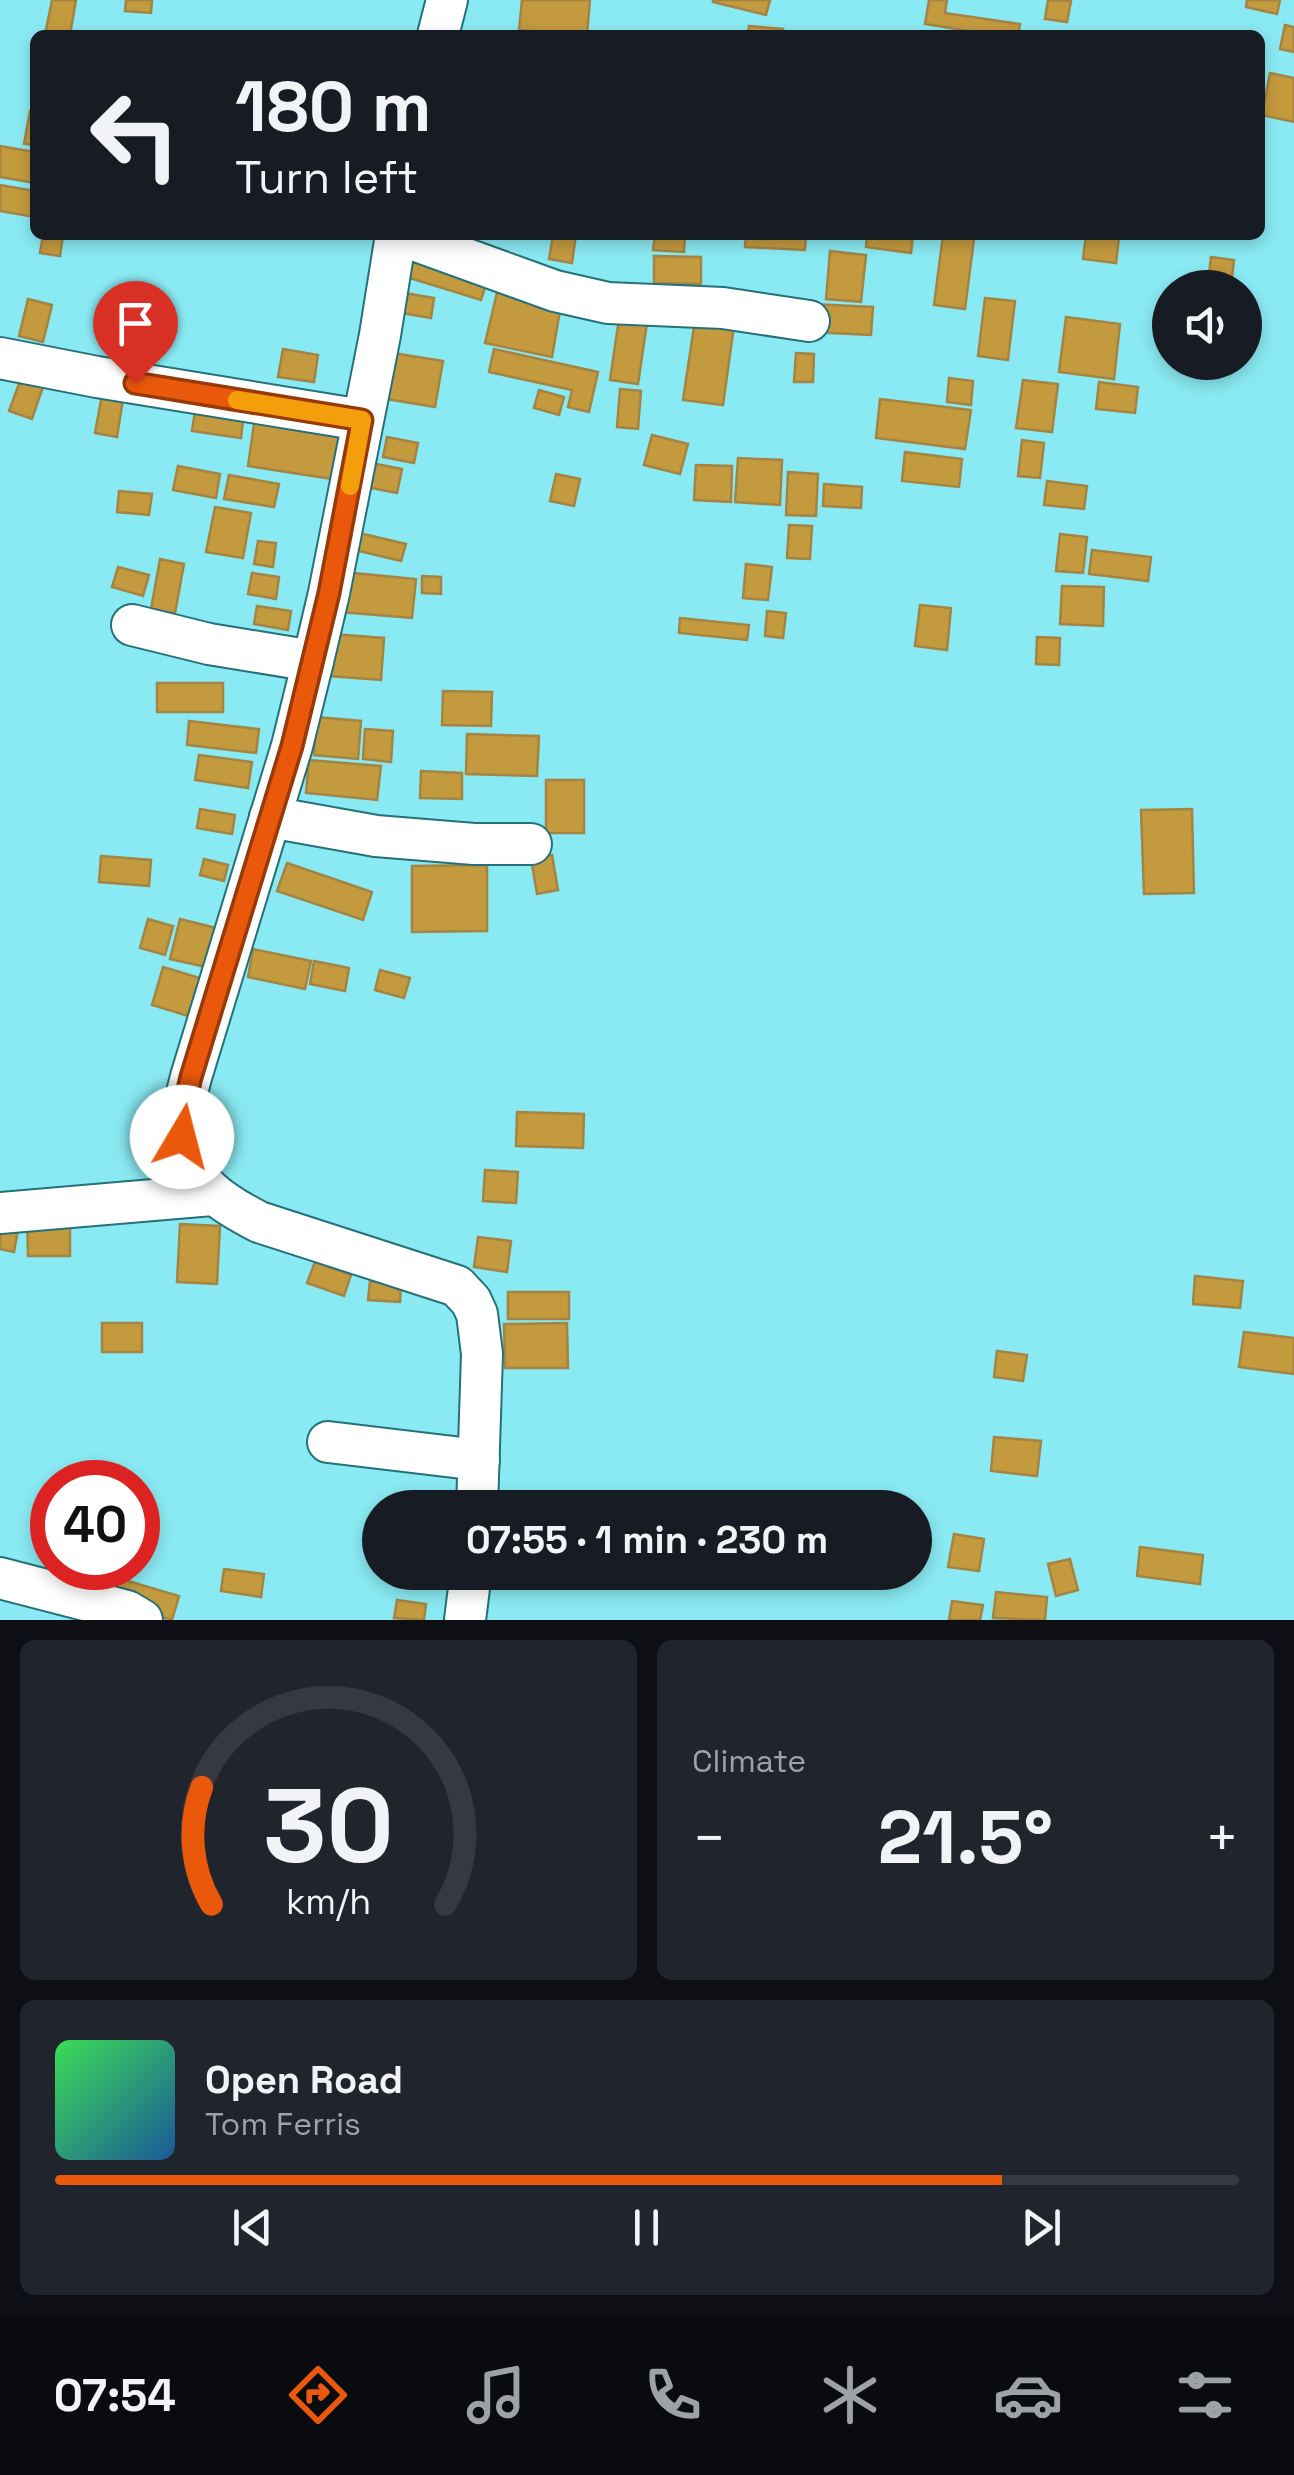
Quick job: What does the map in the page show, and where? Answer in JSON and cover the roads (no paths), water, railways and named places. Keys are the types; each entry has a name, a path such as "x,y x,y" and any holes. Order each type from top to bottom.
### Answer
{"street":[{"path":"439,30 447,0"},
{"path":"397,240 313,661 292,746 212,1002 184,1106 182,1137 188,1160 212,1194 230,1208 260,1222 457,1286 471,1301 482,1354 477,1490"},
{"path":"412,240 555,291 608,303 724,308 809,321"},
{"path":"0,358 362,420"},
{"path":"132,625 209,644 313,661"},
{"path":"270,817 376,836 531,844"},
{"path":"0,1214 212,1194"},
{"path":"328,1442 478,1460"},
{"path":"0,1578 127,1612 142,1620"},
{"path":"465,1620 468,1590"}]}
